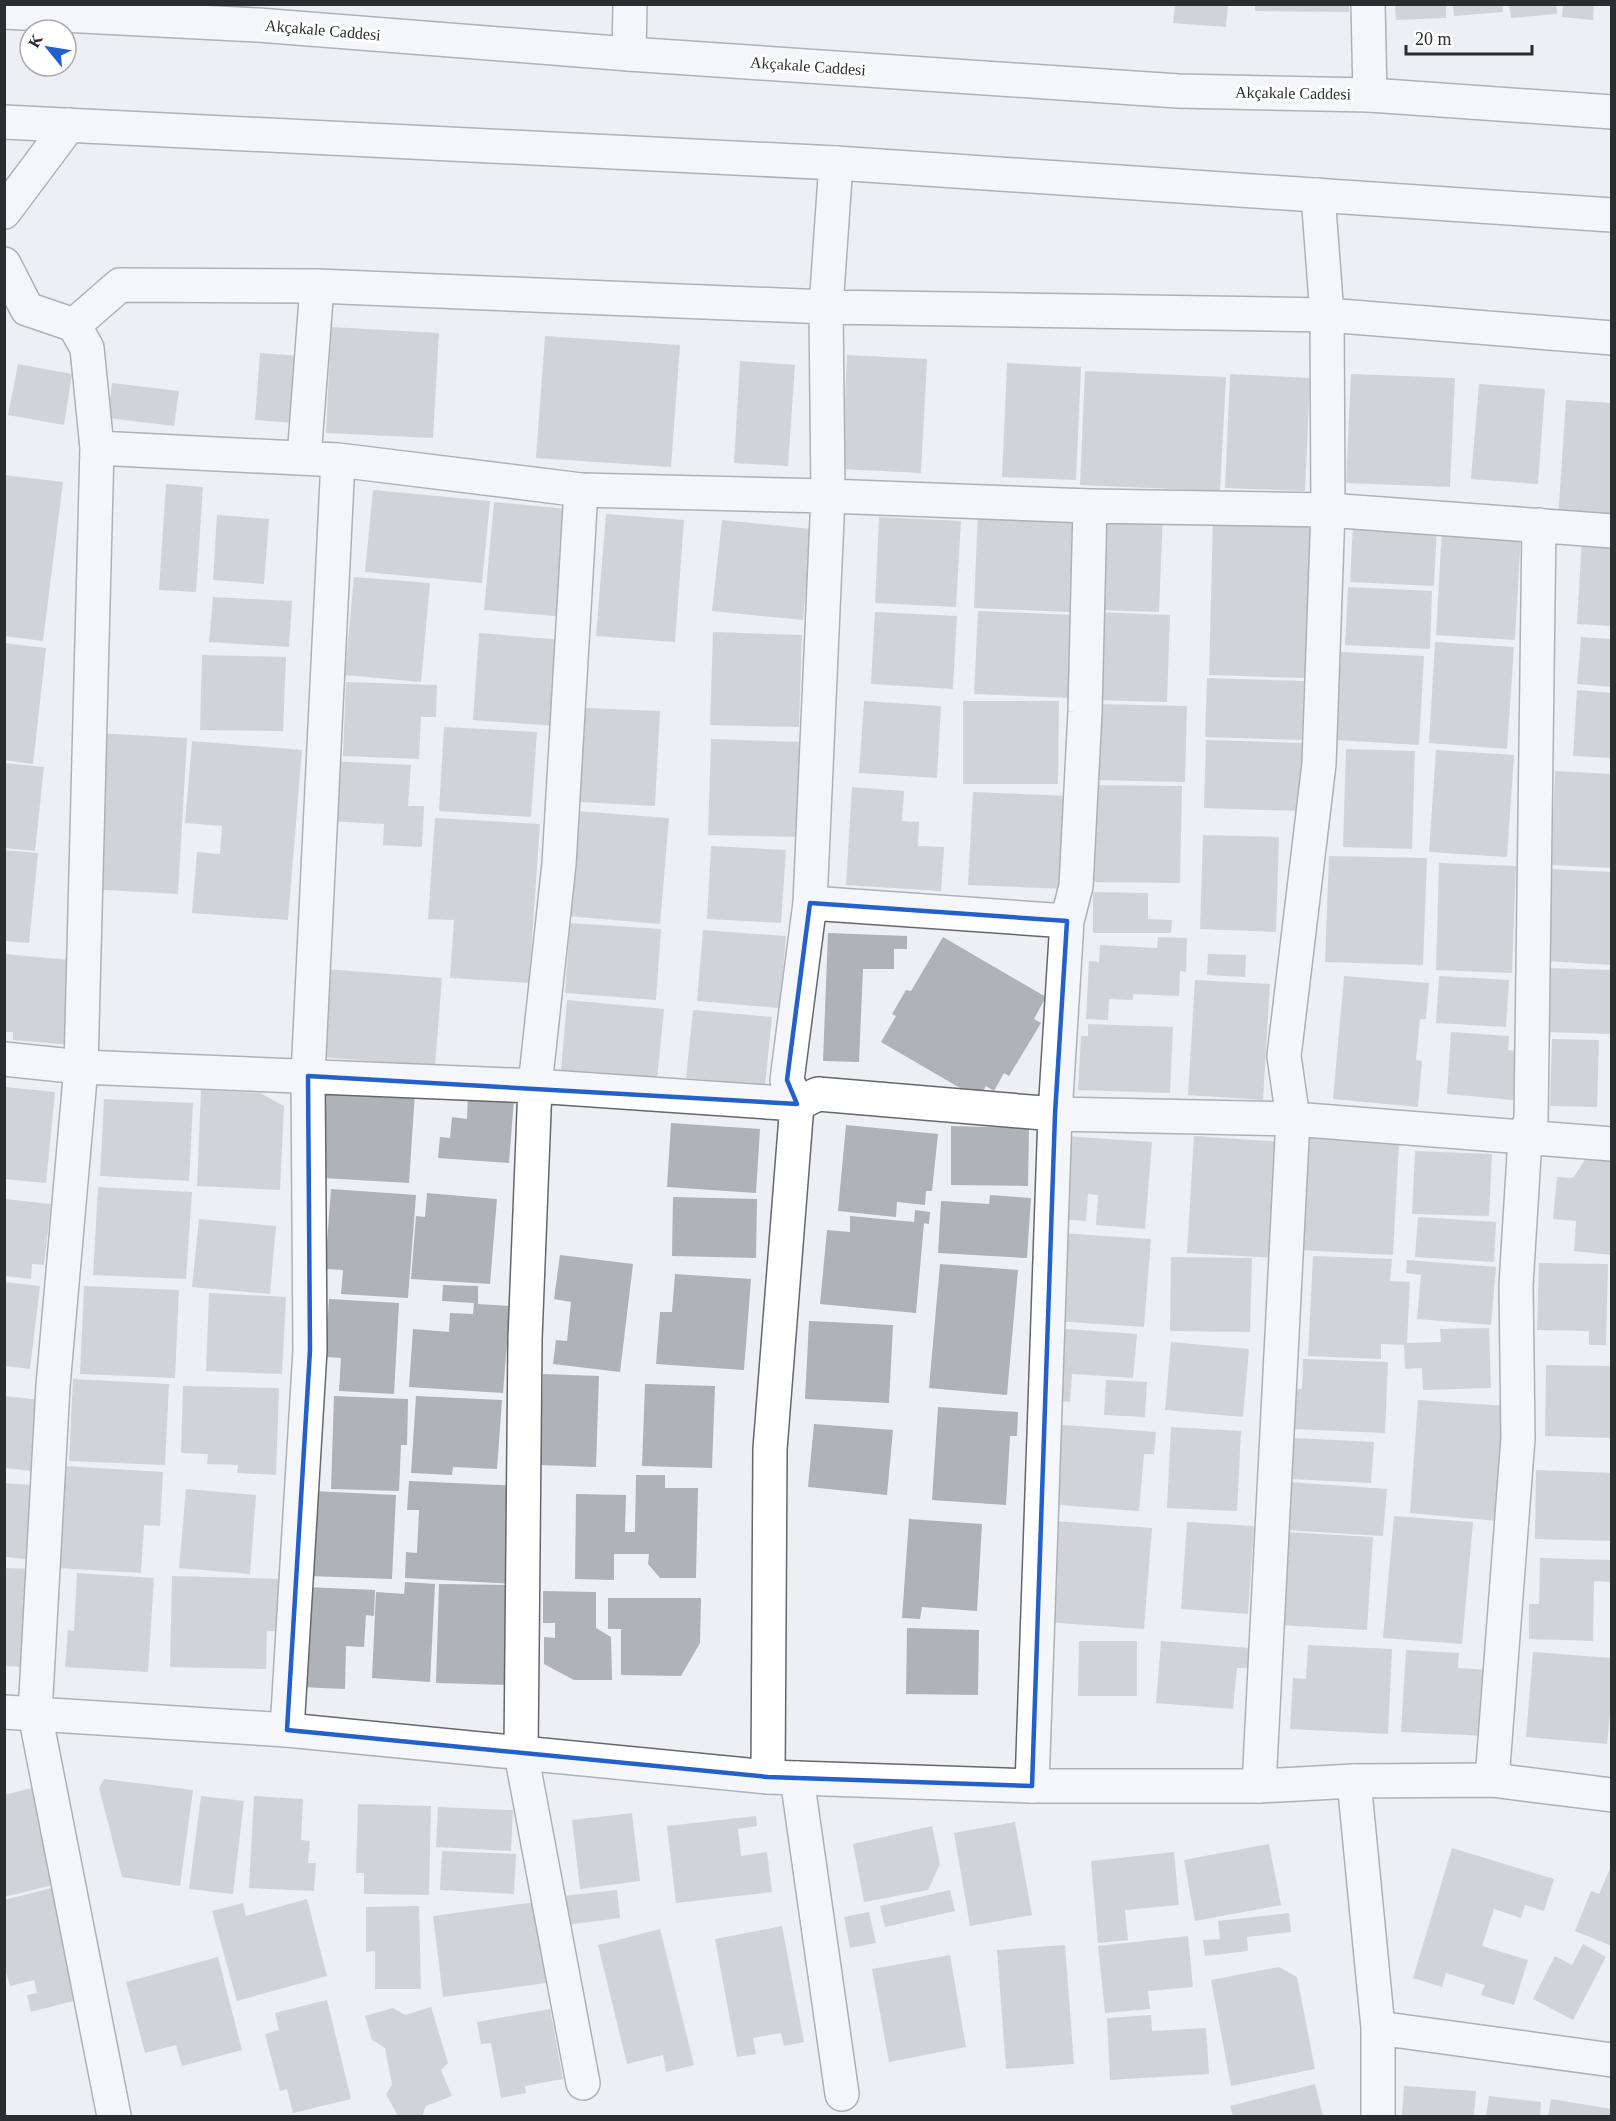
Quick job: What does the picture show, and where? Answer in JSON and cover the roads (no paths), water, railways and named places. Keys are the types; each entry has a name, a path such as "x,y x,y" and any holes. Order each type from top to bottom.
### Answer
{"street":[{"path":"629,54 630,4"},
{"path":"1368,4 1370,95"},
{"name":"Akçakale Caddesi","path":"4,12 259,15 629,54 1178,91 1370,95 1611,112"},
{"path":"4,122 836,163 1611,215"},
{"path":"4,212 69,125"},
{"path":"836,163 826,307 828,496 810,903 787,1080 797,1104 770,1449 782,1778 842,2094"},
{"path":"1259,1786 1293,1119 1284,1056 1319,764 1328,510 1327,315 1318,195"},
{"path":"4,264 27,309 74,325 87,348 97,448 81,1067 53,1386 20,1713 114,2116"},
{"path":"74,325 120,285 317,286 826,307 1327,315 1611,338"},
{"path":"304,458 317,286"},
{"path":"97,448 338,460 581,490 1090,506 1328,510 1611,531"},
{"path":"287,1730 310,1350 308,1076 338,460"},
{"path":"581,490 559,864 535,1086 525,1339 521,1753 583,2083"},
{"path":"1032,1786 1055,1114 1067,921 1076,886 1085,712 1090,506"},
{"path":"1492,1780 1518,1438 1516,1285 1525,1139 1531,1119 1539,525"},
{"path":"810,903 1067,921"},
{"path":"4,1059 81,1067 535,1086 797,1104 818,1094 1055,1114 1293,1119 1611,1144"},
{"path":"20,1713 287,1730 782,1778 1032,1786 1259,1786 1492,1780 1611,1795"},
{"path":"1354,1782 1378,2028 1378,2116"},
{"path":"1378,2028 1611,2060"}]}
